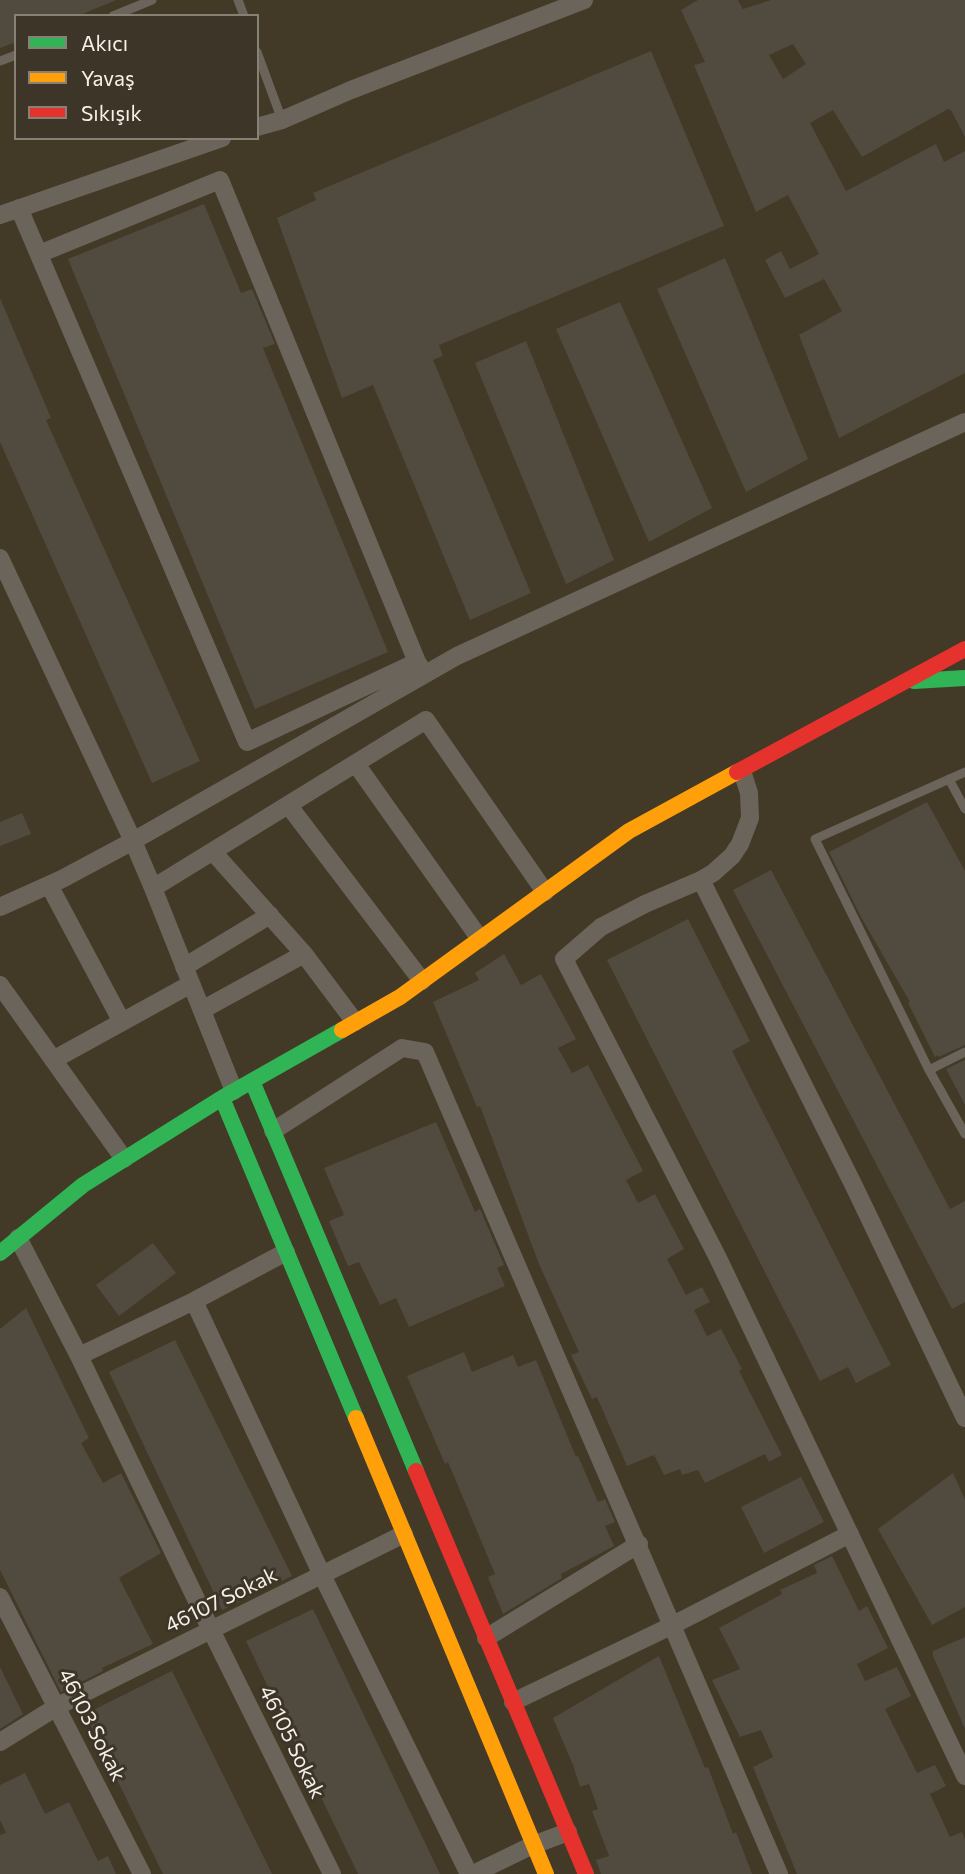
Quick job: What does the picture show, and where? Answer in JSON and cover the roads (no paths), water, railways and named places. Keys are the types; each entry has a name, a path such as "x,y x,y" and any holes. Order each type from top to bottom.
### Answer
{"street":[{"path":"259,126 282,120 351,90 584,0"},
{"path":"0,215 216,140"},
{"path":"39,254 220,180 421,668"},
{"path":"19,208 247,742 421,668 457,656 965,422"},
{"path":"0,558 153,888 202,1010 228,1095 286,1252 546,1874"},
{"path":"0,1253 83,1185 228,1095 400,997 629,831 965,649"},
{"path":"0,907 133,841 421,668"},
{"path":"906,682 965,678"},
{"path":"153,888 214,853 426,720 544,892"},
{"path":"356,764 480,939"},
{"path":"741,771 750,805 746,831 732,856 701,880 601,927 564,958 718,1258 965,1776"},
{"path":"289,806 422,981"},
{"path":"214,853 304,954 355,1022"},
{"path":"701,880 854,1186 965,1418"},
{"path":"49,885 122,1022"},
{"path":"53,1060 122,1022 270,915"},
{"path":"202,1010 304,954"},
{"path":"0,985 124,1159"},
{"path":"273,1131 402,1048 425,1052 779,1874"},
{"path":"252,1081 586,1874"},
{"name":"46105 Sokak","path":"18,1238 79,1356 332,1874"},
{"path":"79,1356 194,1301 286,1252"},
{"path":"194,1301 322,1575 471,1874 533,1844 568,1832"},
{"path":"513,1702 671,1626 850,1534"},
{"name":"46107 Sokak","path":"0,1742 58,1706 404,1535"},
{"path":"486,1638 639,1544"},
{"name":"46103 Sokak","path":"0,1597 142,1874"}],"lane":[{"path":"118,14 152,0"},
{"path":"259,57 282,120"},
{"path":"965,772 815,839 929,1070 965,1133"},
{"path":"949,779 965,809"},
{"path":"929,1070 965,1052"}]}
